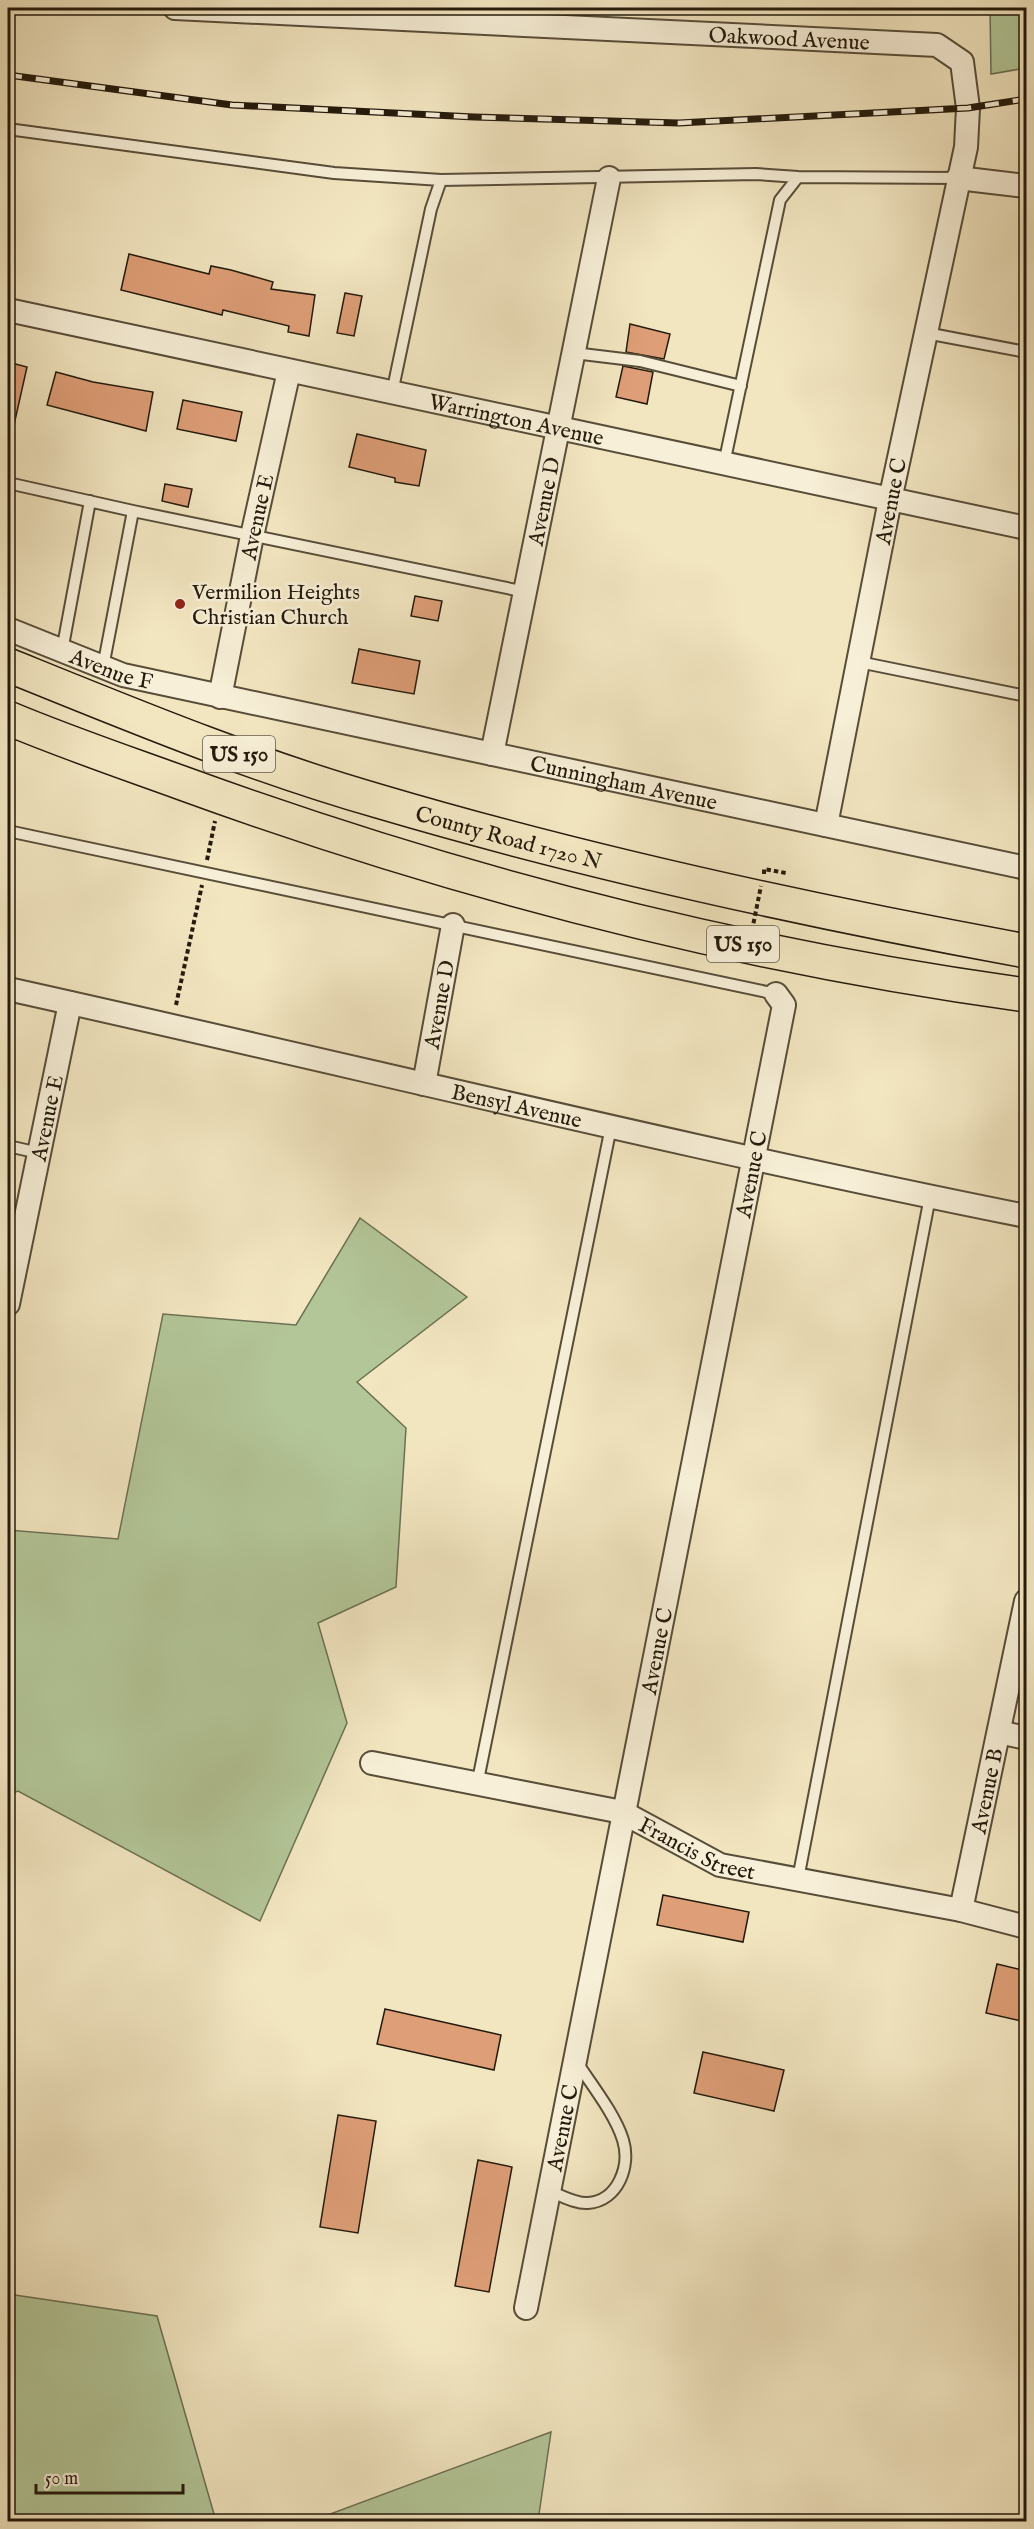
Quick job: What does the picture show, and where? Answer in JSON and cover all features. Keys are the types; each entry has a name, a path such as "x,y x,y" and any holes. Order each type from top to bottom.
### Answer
{"main road":[{"name":"County Road 1720 N","path":"8,665 174,731 375,801 601,862 877,924 1026,951"},
{"name":"County Road 1720 N","path":"8,718 220,797 341,838 463,875 622,916 825,963 1018,997"}],"street":[{"name":"Oakwood Avenue","path":"175,8 937,45 962,62 968,108 966,147 958,178"},
{"name":"Avenue D","path":"492,754 609,178"},
{"path":"958,178 1026,186"},
{"name":"Avenue C","path":"826,825 860,662 890,500 958,178"},
{"name":"Warrington Avenue","path":"8,310 1026,528"},
{"name":"Avenue E","path":"220,697 252,536 289,371"},
{"name":"Avenue F","path":"8,629 123,675 220,697"},
{"name":"Cunningham Avenue","path":"220,697 1026,868"},
{"name":"Avenue D","path":"424,1084 453,925"},
{"name":"Bensyl Avenue","path":"8,989 754,1160 1026,1216"},
{"name":"Avenue C","path":"526,2308 622,1812 784,1005 776,993"},
{"name":"Avenue E","path":"8,1304 70,1003"},
{"name":"Avenue B","path":"961,1910 1026,1600"},
{"path":"999,1732 1026,1738"},
{"name":"Francis Street","path":"372,1763 622,1812 720,1865 961,1910 1026,1927"}],"lane":[{"path":"8,129 334,174 441,180 756,174 798,177 958,178"},
{"path":"724,464 780,200 798,177"},
{"path":"392,393 431,209 441,180"},
{"path":"926,333 1026,352"},
{"path":"574,353 651,363 741,386"},
{"path":"8,483 133,512 526,592"},
{"path":"62,651 90,501"},
{"path":"103,667 133,512"},
{"path":"860,662 1026,696"},
{"path":"8,831 776,993"},
{"path":"477,1785 611,1127"},
{"path":"8,1146 39,1153"},
{"path":"798,1879 930,1197"},
{"path":"549,2191 576,2201 589,2203 609,2196 621,2179 625,2166 624,2140 575,2058"}],"path":[{"path":"176,1005 216,817"},
{"path":"764,869 786,873"},
{"path":"747,960 761,886"}],"green space":[{"path":"990,8 1026,8 1026,68 991,74"},
{"path":"360,1218 467,1297 357,1382 406,1428 396,1587 318,1623 347,1723 260,1921 18,1791 8,1795 8,1530 118,1539 163,1314 296,1325"},
{"path":"8,2294 157,2316 216,2521 8,2521"},
{"path":"551,2432 538,2521 314,2521 314,2520"}],"building":[{"path":"129,254 209,274 211,266 231,270 273,282 271,289 315,295 309,336 288,332 289,326 223,310 222,315 121,290"},
{"path":"345,293 362,296 354,336 337,333"},
{"path":"630,324 670,334 664,359 626,352"},
{"path":"8,362 27,367 14,425 8,424"},
{"path":"623,366 653,372 647,404 616,397"},
{"path":"56,372 93,382 153,392 146,431 47,405"},
{"path":"183,400 242,412 236,441 177,429"},
{"path":"357,434 426,450 419,486 395,482 395,478 349,467"},
{"path":"165,484 192,489 188,507 162,501"},
{"path":"415,596 442,601 438,621 411,616"},
{"path":"359,649 420,661 414,694 352,683"},
{"path":"663,1895 749,1912 743,1942 657,1925"},
{"path":"997,1964 1026,1971 1026,2022 986,2013"},
{"path":"385,2009 501,2035 494,2070 377,2044"},
{"path":"703,2052 784,2070 774,2111 694,2093"},
{"path":"338,2115 376,2121 358,2233 320,2227"},
{"path":"478,2160 512,2167 489,2292 455,2286"}],"railway":[{"path":"8,75 232,105 474,117 679,123 968,108 1026,99"}],"place":[{"name":"Vermilion Heights Christian Church","path":"180,604"}]}
